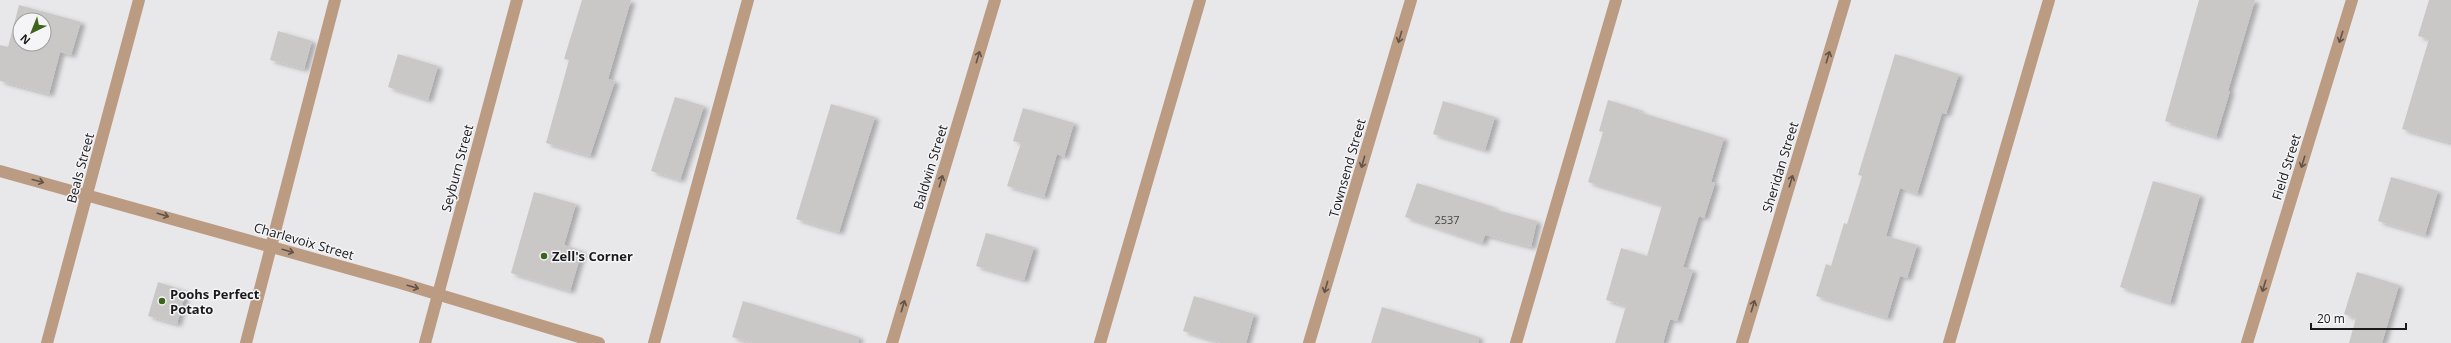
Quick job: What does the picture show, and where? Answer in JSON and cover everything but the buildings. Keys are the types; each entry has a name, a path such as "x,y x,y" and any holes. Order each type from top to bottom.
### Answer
{"street":[{"name":"Beals Street","path":"47,343 139,0"},
{"path":"246,343 335,0"},
{"name":"Seyburn Street","path":"425,343 517,0"},
{"path":"654,343 748,0"},
{"name":"Baldwin Street","path":"892,343 995,0"},
{"path":"1100,343 1200,0"},
{"name":"Townsend Street","path":"1309,343 1411,0"},
{"path":"1516,343 1616,0"},
{"name":"Sheridan Street","path":"1742,343 1845,0"},
{"path":"1949,343 2049,0"},
{"name":"Field Street","path":"2247,343 2352,0"},
{"name":"Charlevoix Street","path":"0,171 271,246 438,294 599,343"}],"place":[{"name":"Zell's Corner","path":"544,256"},
{"name":"Poohs Perfect Potato","path":"162,301"}]}
